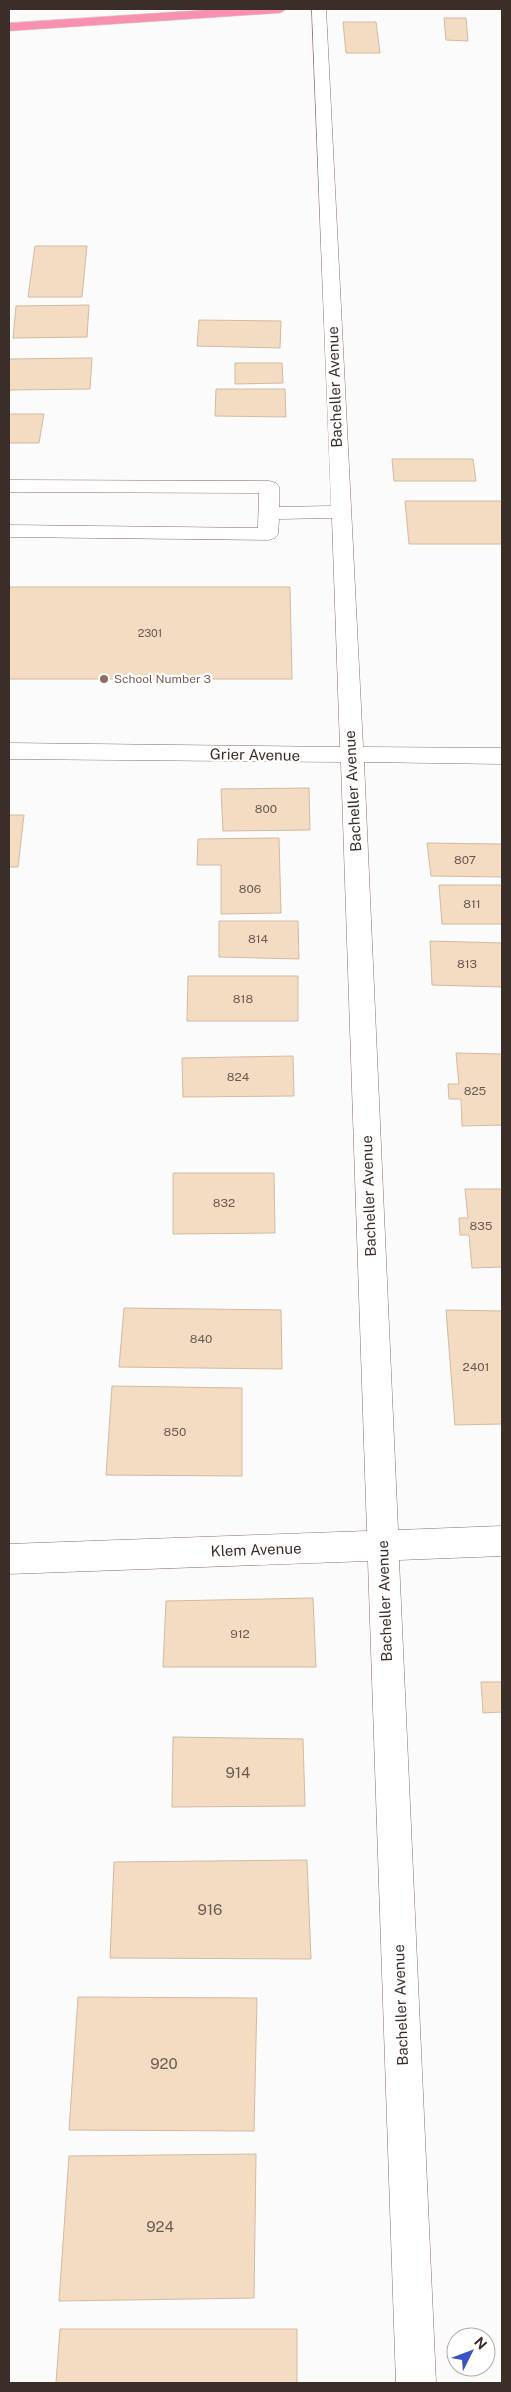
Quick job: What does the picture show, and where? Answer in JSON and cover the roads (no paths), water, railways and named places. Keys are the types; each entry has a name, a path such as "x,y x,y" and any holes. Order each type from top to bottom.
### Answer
{"highway":[{"path":"9,26 280,9"}],"street":[{"name":"Bacheller Avenue","path":"319,9 352,756 416,2383"},
{"path":"9,486 269,487 268,534 9,530"},
{"path":"269,513 341,512"},
{"name":"Grier Avenue","path":"9,751 352,756 502,756"},
{"name":"Klem Avenue","path":"9,1558 502,1541"}],"place":[{"name":"School Number 3","path":"104,679"}]}
